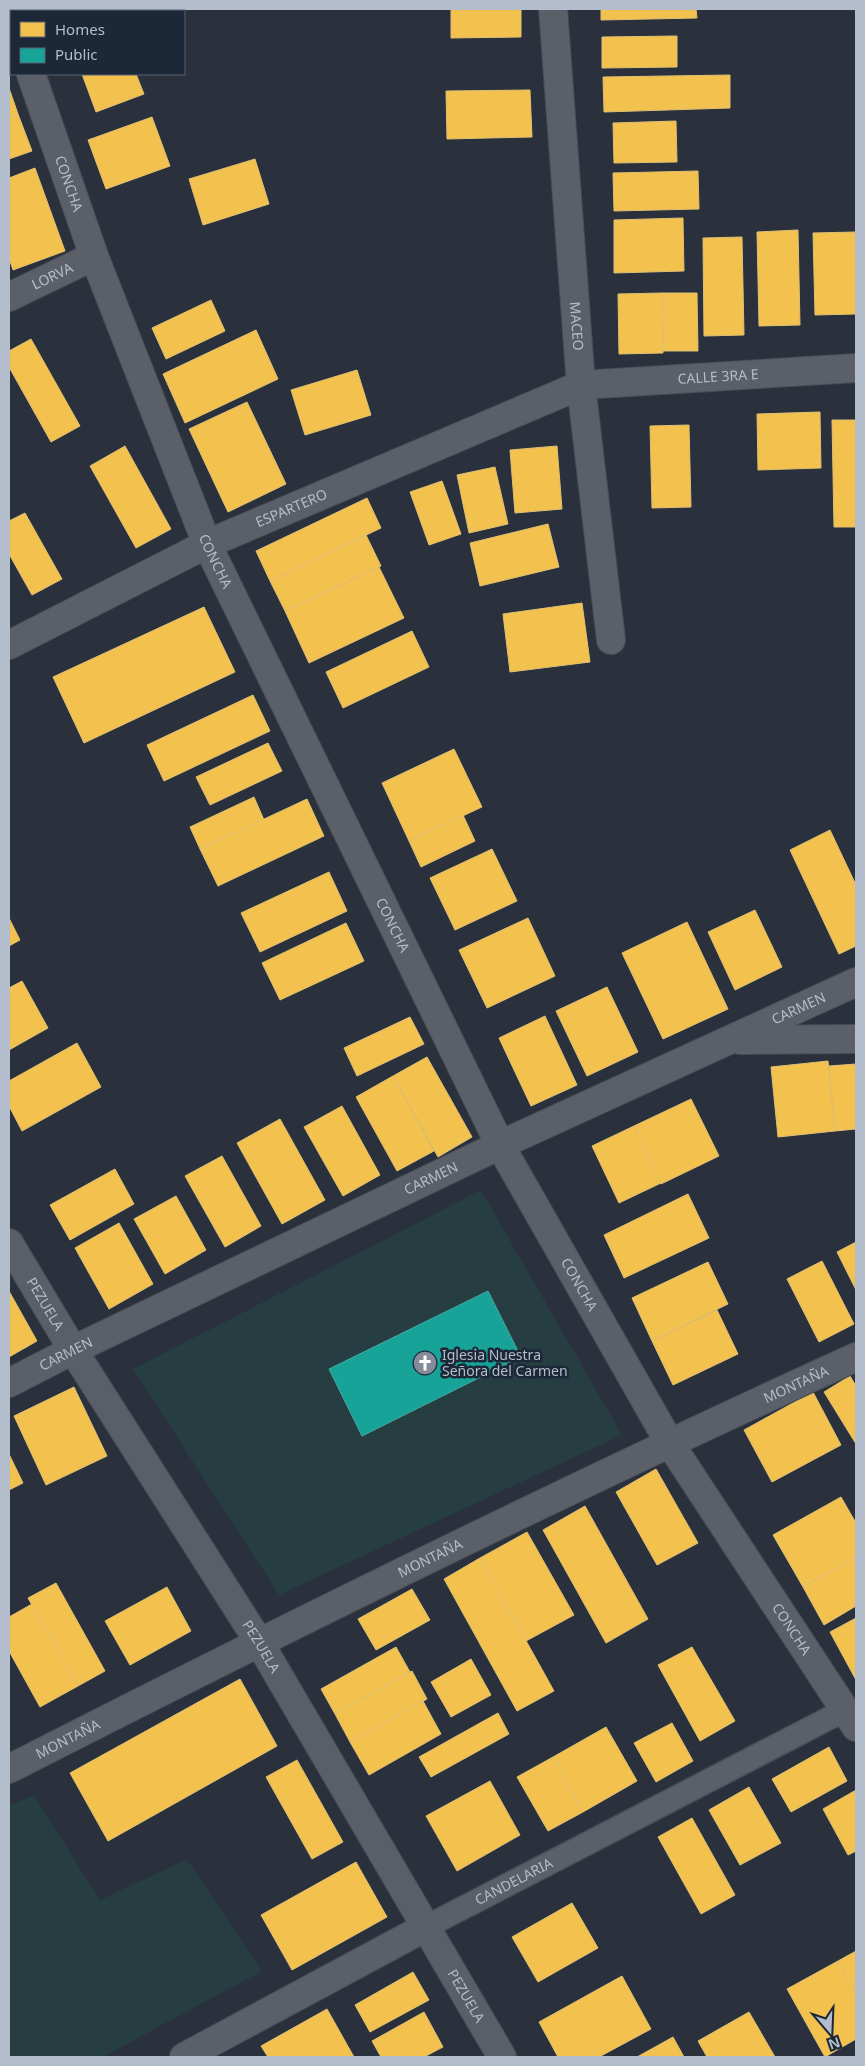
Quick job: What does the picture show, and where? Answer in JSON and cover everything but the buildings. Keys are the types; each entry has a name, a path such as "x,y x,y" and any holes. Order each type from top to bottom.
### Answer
{"main road":[{"name":"PEZUELA","path":"9,1243 72,1350 259,1642 502,2057"}],"street":[{"name":"MACEO","path":"553,9 581,385 611,640"},
{"name":"CONCHA","path":"32,75 94,256 207,544 500,1145 669,1442 850,1719"},
{"name":"LORVA","path":"9,298 94,256"},
{"name":"CALLE 3RA E","path":"581,385 856,368"},
{"name":"ESPARTERO","path":"9,645 207,544 581,385"},
{"name":"CARMEN","path":"9,1383 72,1350 500,1145 856,982"},
{"path":"732,1040 856,1039"},
{"name":"MONTAÑA","path":"9,1769 259,1642 669,1442 856,1357"},
{"name":"CANDELARIA","path":"184,2057 426,1927"}],"lane":[{"name":"CANDELARIA","path":"426,1927 850,1719"}],"green space":[{"path":"481,1190 622,1435 279,1595 133,1369"},
{"path":"34,1795 100,1900 187,1859 262,1971 103,2057 9,2057 9,1806"}],"place":[{"name":"Iglesia Nuestra Señora del Carmen","path":"425,1363"}]}
